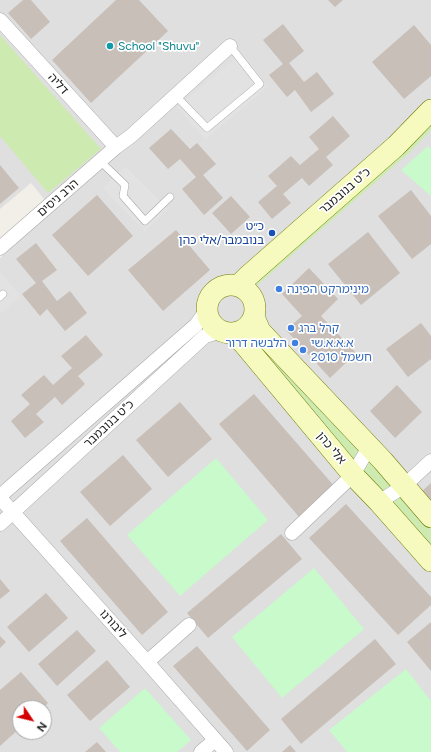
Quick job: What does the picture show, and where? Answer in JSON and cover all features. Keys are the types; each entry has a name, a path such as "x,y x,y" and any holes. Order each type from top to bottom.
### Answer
{"street":[{"name":"דליה","path":"0,20 116,147"},
{"name":"הרב ניסים","path":"0,248 116,147 131,136 230,46"},
{"name":"כ\"ט בנובמבר","path":"431,110 396,146 247,277 245,291 255,287 410,152 431,130"},
{"path":"225,286 245,291 255,309 254,317 249,325 241,331 227,332 214,326 210,320 207,310 209,300 217,290 225,286"},
{"name":"כ\"ט בנובמבר","path":"0,497 196,325 207,310"},
{"path":"254,317 260,331 376,454 431,517"},
{"name":"כ\"ט בנובמבר","path":"0,524 205,336 227,332"},
{"name":"אלי כהן","path":"227,332 244,344 353,475 431,561"},
{"path":"292,533 376,454"},
{"path":"385,509 404,486 431,462"},
{"name":"ליבורנו","path":"0,497 226,752"},
{"path":"147,662 189,625"},
{"path":"201,752 215,740"}],"lane":[{"path":"176,96 207,128 260,84 230,46"},
{"path":"100,161 124,185 123,196 145,221 170,197"}],"shaded area":[{"path":"0,0 431,0 431,752 0,752 0,258 53,210 31,183 0,209"},
{"path":"241,53 269,86 205,140 177,107"},
{"path":"125,166 168,209 145,232 102,188"},
{"path":"0,272 21,296 0,314"}],"green space":[{"path":"0,35 101,149 48,193 0,136"},
{"path":"431,110 431,130 410,152 255,287 247,277"},
{"path":"428,146 431,149 431,196 401,170"},
{"path":"260,331 431,517 431,561 244,344"},
{"path":"216,458 268,520 180,596 127,535"},
{"path":"314,568 364,629 282,698 232,637"},
{"path":"406,669 431,701 431,752 347,752 329,730"},
{"path":"145,688 191,740 177,752 120,752 99,728"}],"building":[{"path":"23,0 31,0 50,22 31,39 8,13"},
{"name":"School \"Shuvu\"","path":"116,0 139,0 168,31 91,103 52,60"},
{"path":"328,0 343,0 335,7"},
{"path":"283,24 304,51 289,63 304,82 317,72 334,94 311,112 295,90 287,97 269,75 283,64 263,40"},
{"path":"414,25 431,45 431,76 404,99 372,62"},
{"path":"333,116 350,136 326,157 333,165 309,186 302,178 283,194 291,203 272,219 258,202 277,186 268,176 291,156 300,165 319,149 309,137"},
{"path":"171,129 190,149 197,143 216,164 203,175 223,198 204,215 182,189 196,177 180,159 168,169 149,148"},
{"path":"0,165 19,188 0,204"},
{"path":"411,190 431,216 431,244 412,259 378,216"},
{"path":"97,195 133,236 88,276 52,235"},
{"path":"231,196 250,217 231,234 212,213"},
{"path":"176,230 210,270 163,311 128,270"},
{"path":"368,232 400,273 361,305 328,264"},
{"path":"36,243 57,270 42,281 57,301 70,291 87,313 65,331 47,309 40,316 22,294 36,283 16,259"},
{"path":"309,268 338,299 321,316 356,353 330,378 286,330 302,316 282,294"},
{"path":"421,323 431,336 431,359 408,377 386,349"},
{"path":"86,335 103,355 78,376 85,384 62,405 55,397 36,414 44,422 25,438 11,421 30,404 21,395 44,375 53,385 72,368 61,356"},
{"path":"397,385 422,412 395,438 370,411"},
{"path":"254,394 335,487 300,518 219,424"},
{"path":"180,402 212,439 168,477 136,440"},
{"path":"123,455 152,489 110,526 80,492"},
{"path":"431,483 431,504 421,492"},
{"path":"346,504 431,597 431,605 398,635 309,538"},
{"path":"87,518 168,612 142,635 60,541"},
{"path":"281,534 302,559 208,638 187,613"},
{"path":"0,579 10,591 0,599"},
{"path":"46,593 68,618 29,652 7,627"},
{"path":"431,622 431,671 407,642"},
{"path":"77,630 96,651 57,686 38,664"},
{"path":"0,636 6,642 0,648"},
{"path":"375,639 396,664 301,744 281,719"},
{"path":"197,646 270,730 247,751 173,666"},
{"path":"107,660 130,687 90,721 67,695"},
{"path":"21,672 45,700 12,700 12,735 0,746 0,690"},
{"path":"97,742 106,752 85,752"},
{"path":"290,745 296,752 282,752"}],"place":[{"name":"School \"Shuvu\"","path":"110,46"},
{"name":"כ״ט בנובמבר/אלי כהן","path":"272,233"},
{"name":"מינימרקט הפינה","path":"279,289"},
{"name":"קרל ברג","path":"291,328"},
{"name":"הלבשה דרור","path":"295,343"},
{"name":"א.א.א.שי חשמל 2010","path":"303,350"}]}
